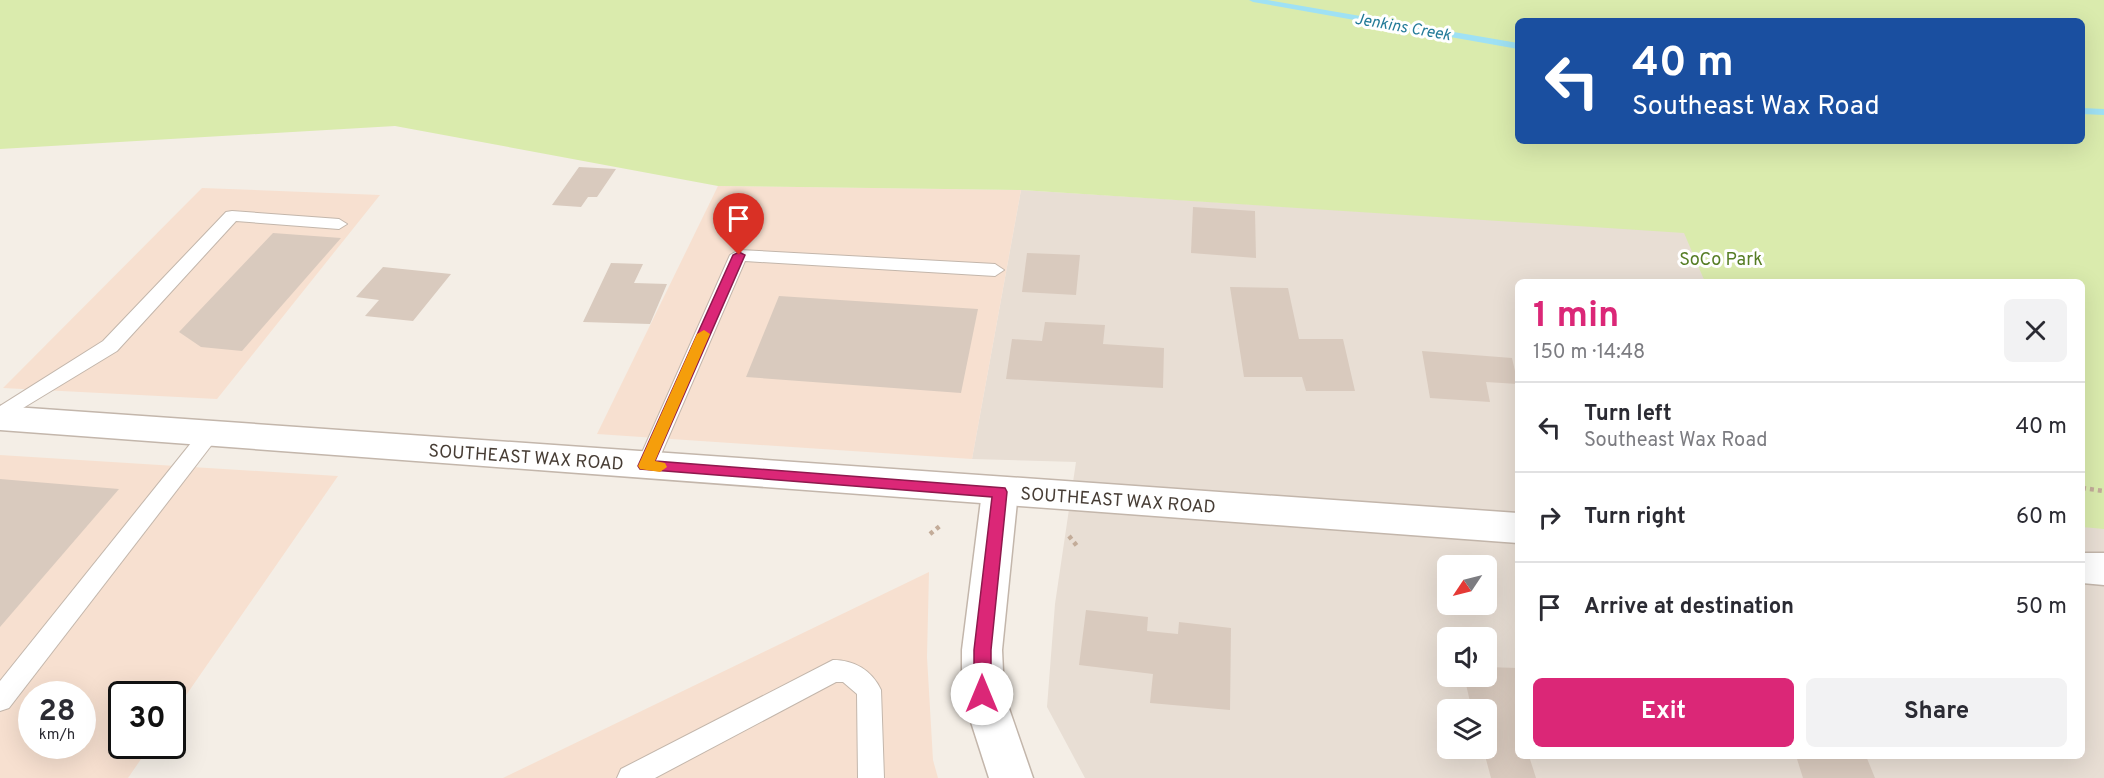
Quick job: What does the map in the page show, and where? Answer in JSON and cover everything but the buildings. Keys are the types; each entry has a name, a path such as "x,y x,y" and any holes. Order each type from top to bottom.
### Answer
{"street":[{"name":"SOUTHEAST WAX ROAD","path":"0,416 646,466 1515,528"},
{"path":"1000,492 982,650 982,694 1011,778"}],"lane":[{"path":"0,416 110,346 232,216 339,224"},
{"path":"646,466 739,255 995,270"},
{"path":"0,700 210,433"},
{"path":"630,778 833,671 848,671 868,690 871,778"}],"path":[{"path":"2085,488 2104,491"},
{"path":"930,534 941,525"},
{"path":"1069,536 1077,546"}],"shaded area":[{"path":"718,186 1021,190 972,459 597,434"},
{"path":"202,188 380,195 217,399 3,388"},
{"path":"1021,190 2104,258 2104,778 1085,778 1047,707 1055,604 1076,462 972,459"},
{"path":"0,455 338,476 186,695 186,681 108,681 108,759 141,759 128,778 0,778"},
{"path":"929,572 927,657 933,760 938,778 503,778"}],"green space":[{"name":"SoCo Park","path":"0,0 2104,0 2104,529 2085,527 2085,279 1704,279 1684,233 1021,190 718,186 395,126 0,149"}],"waterway":[{"name":"Jenkins Creek","path":"1253,0 1515,45"},
{"name":"Jenkins Creek","path":"2085,111 2104,112"}],"slow traffic":[{"path":"660,467 646,466 704,334"}],"route":[{"path":"739,255 646,466 1000,492 982,650 982,694"}]}
